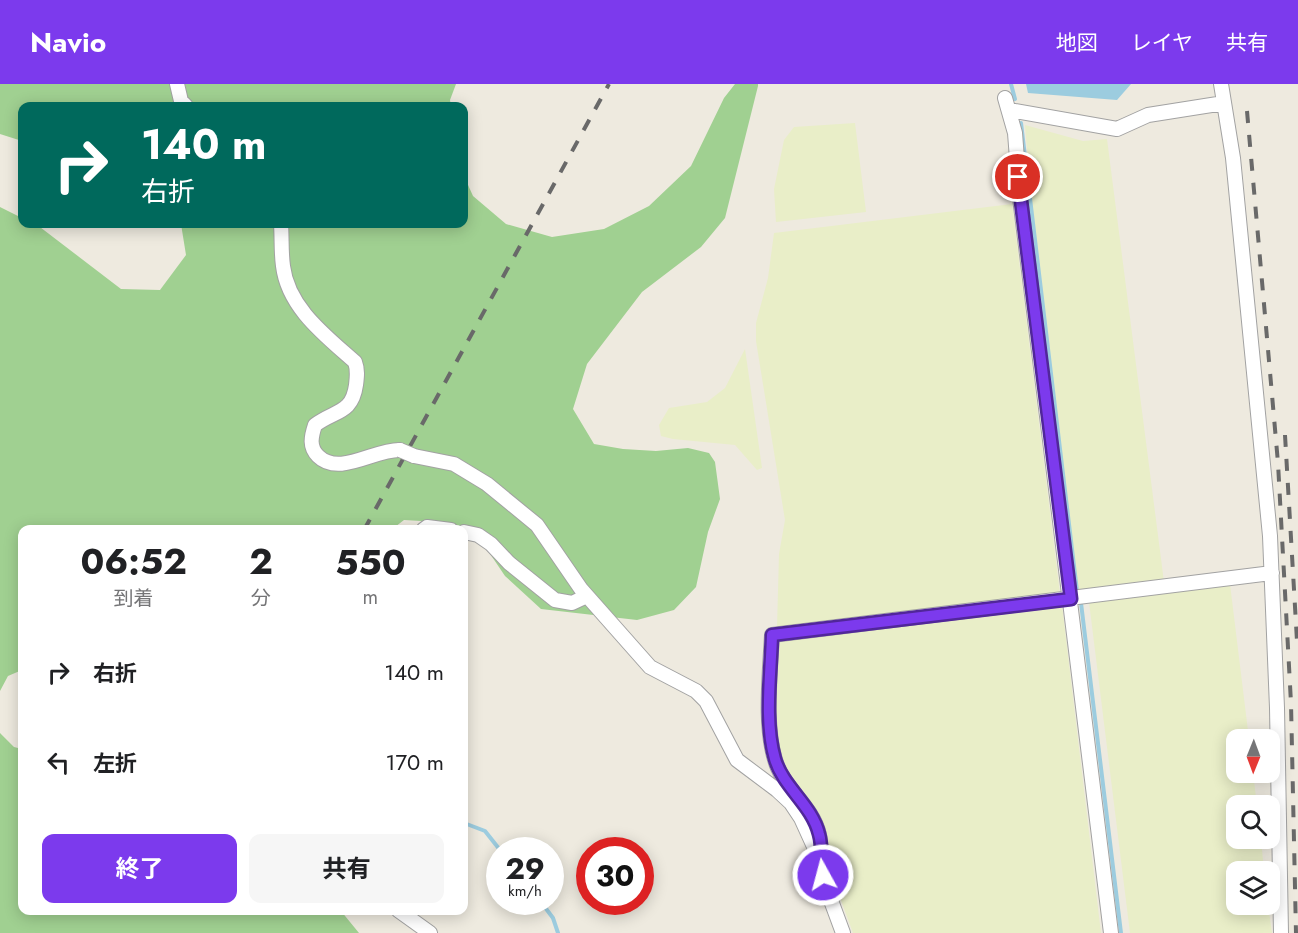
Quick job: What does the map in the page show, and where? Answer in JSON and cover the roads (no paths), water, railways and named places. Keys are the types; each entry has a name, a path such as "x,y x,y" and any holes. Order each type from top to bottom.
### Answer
{"street":[{"path":"177,84 182,102"},
{"path":"1221,84 1233,158 1272,573 1281,933"},
{"path":"1111,933 1020,198 1015,133 1007,104 1117,129 1148,115 1224,103"},
{"path":"281,228 283,268 295,300 316,327 355,362 357,369 354,398 349,406 315,425 312,435 313,449 322,460 341,464 381,452 400,450 414,456 454,464 487,484 537,525 587,596 650,667 696,691 706,701 737,760 791,803 801,818 821,862"},
{"path":"468,533 478,535 491,544 509,563 555,600 572,603 587,596"},
{"path":"843,933 826,887 819,833 806,807 779,770 774,757 770,693 772,635 1272,573"},
{"path":"405,915 430,933"}],"water":[{"path":"1026,84 1131,84 1117,100 1028,93"}],"waterway":[{"path":"1011,84 1015,99"},
{"path":"1021,123 1077,591"},
{"path":"1081,603 1121,933"},
{"path":"468,825 485,831 490,837"},
{"path":"551,915 558,933"}],"railway":[{"path":"367,525 609,84"},
{"path":"1247,111 1278,463 1291,703 1296,933"},
{"path":"1285,435 1297,641"}]}
